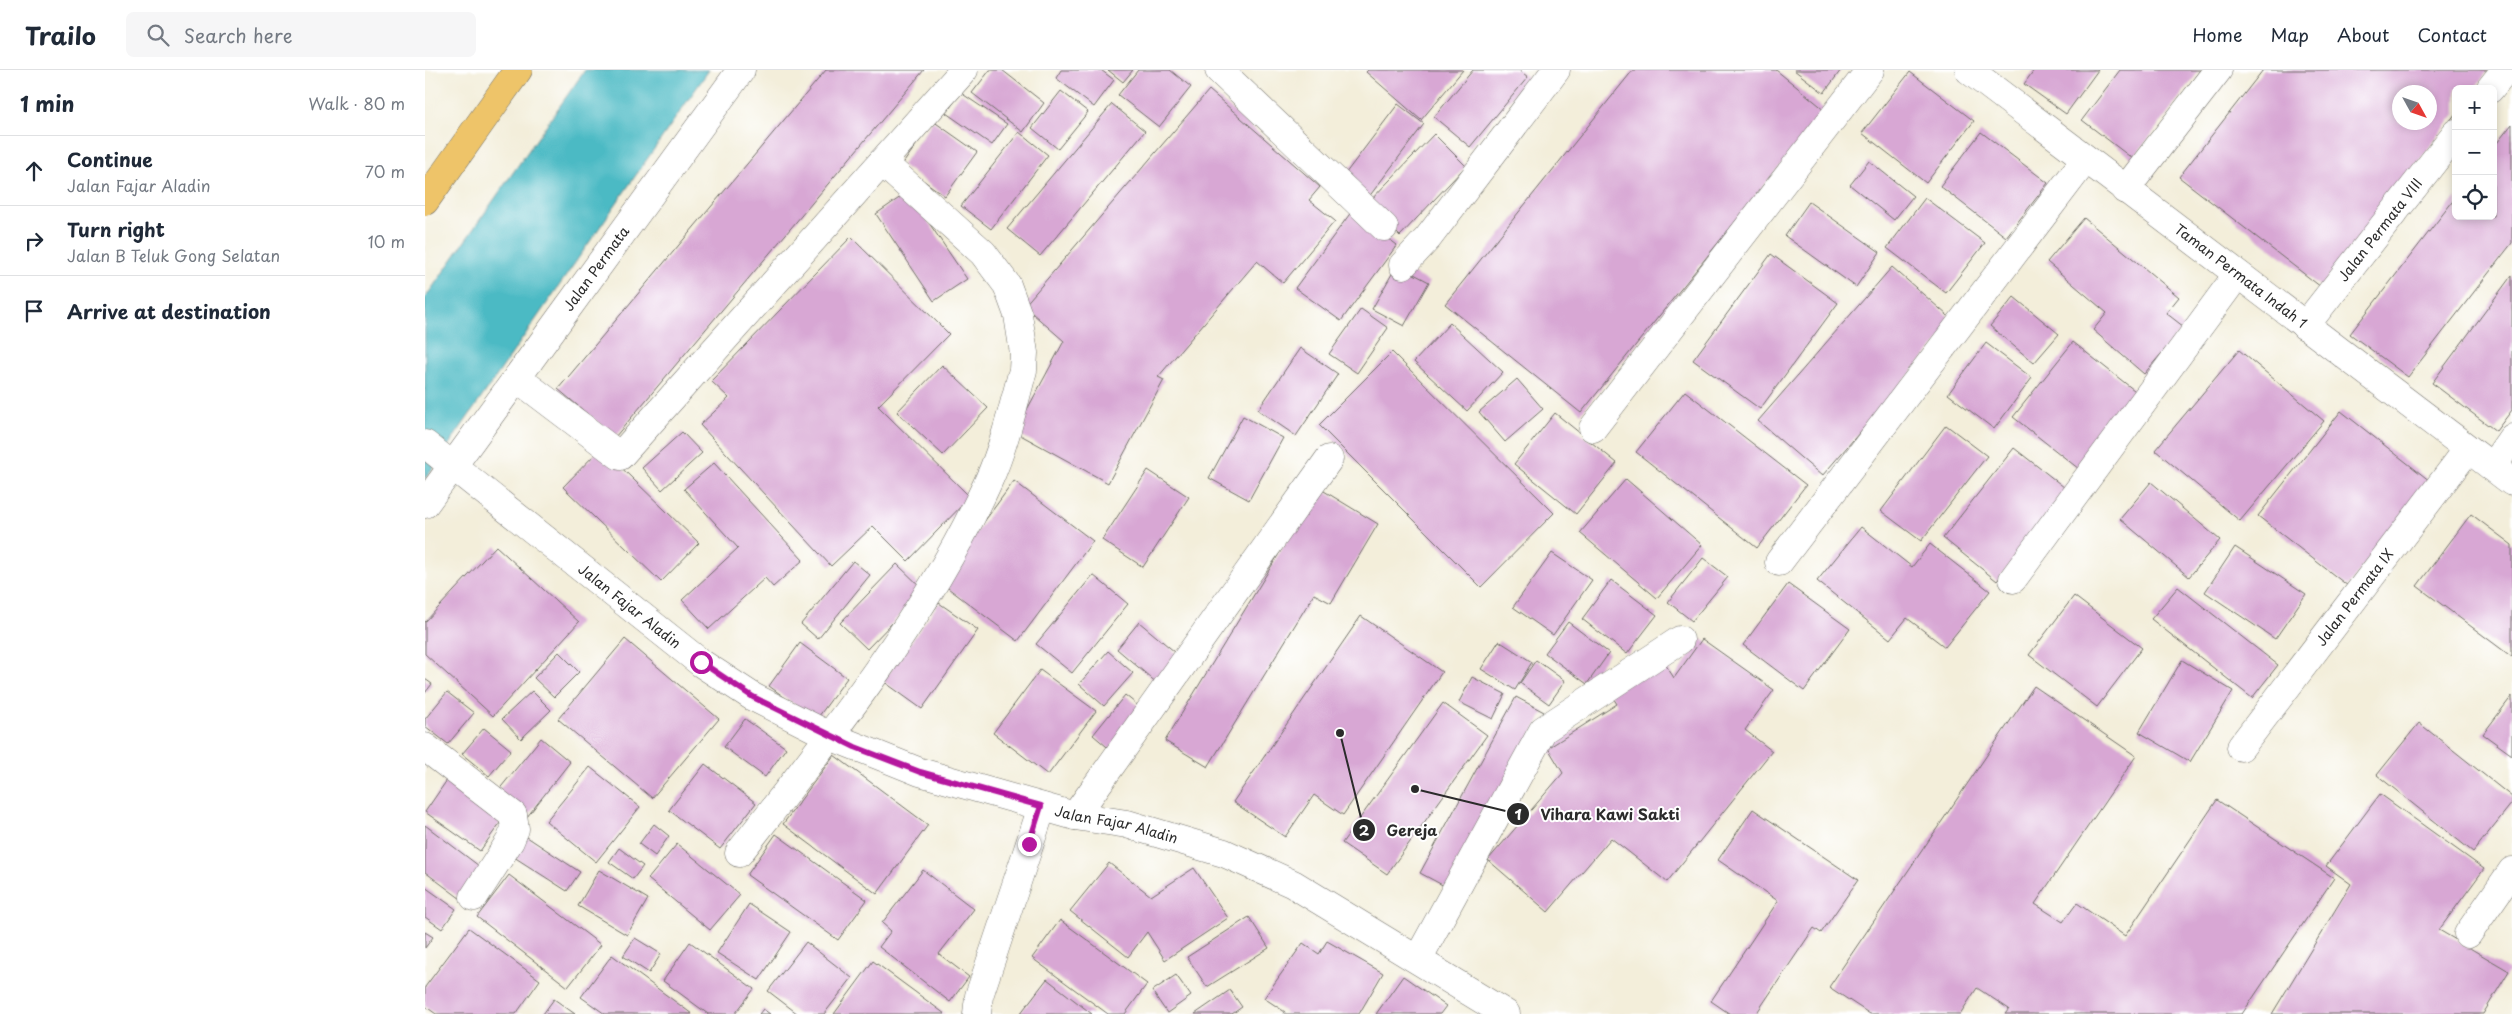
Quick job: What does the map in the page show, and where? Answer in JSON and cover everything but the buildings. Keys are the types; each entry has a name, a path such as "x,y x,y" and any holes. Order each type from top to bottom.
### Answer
{"main road":[{"path":"425,201 517,70"}],"street":[{"name":"Jalan Permata","path":"425,504 440,456 517,378 741,70"},
{"path":"517,378 620,456 964,70"},
{"path":"1219,70 1385,227"},
{"path":"1403,265 1428,238 1556,70"},
{"path":"1593,428 1870,70"},
{"name":"Taman Permata Indah 1","path":"1969,70 2502,475"},
{"path":"2125,190 2218,70"},
{"path":"2493,85 2505,70"},
{"name":"Jalan Permata VIII","path":"2305,326 2452,138"},
{"path":"1779,562 2085,160"},
{"path":"739,853 830,736 927,595 989,481 1023,370 1024,353 1018,315 1007,284 983,253 882,162"},
{"path":"2013,579 2237,274"},
{"path":"2502,475 2512,438"},
{"name":"Jalan Permata IX","path":"2241,747 2468,449"},
{"name":"Jalan Fajar Aladin","path":"440,456 701,662 753,697 830,736 920,772 1075,816 1127,824 1225,853 1293,884 1506,1014"},
{"path":"1075,816 1329,459"},
{"path":"1418,959 1543,730 1680,640"},
{"path":"425,747 513,814 515,829 510,841 474,898"},
{"path":"977,1014 979,996 1041,806"},
{"path":"2468,934 2512,871"}],"water":[{"path":"585,70 709,70 425,479 425,298"}],"place":[{"name":"Gereja","path":"1340,733"},
{"name":"Vihara Kawi Sakti","path":"1415,789"}],"route":[{"path":"701,662 753,697 855,747 944,780 1041,806 1029,844"}]}
